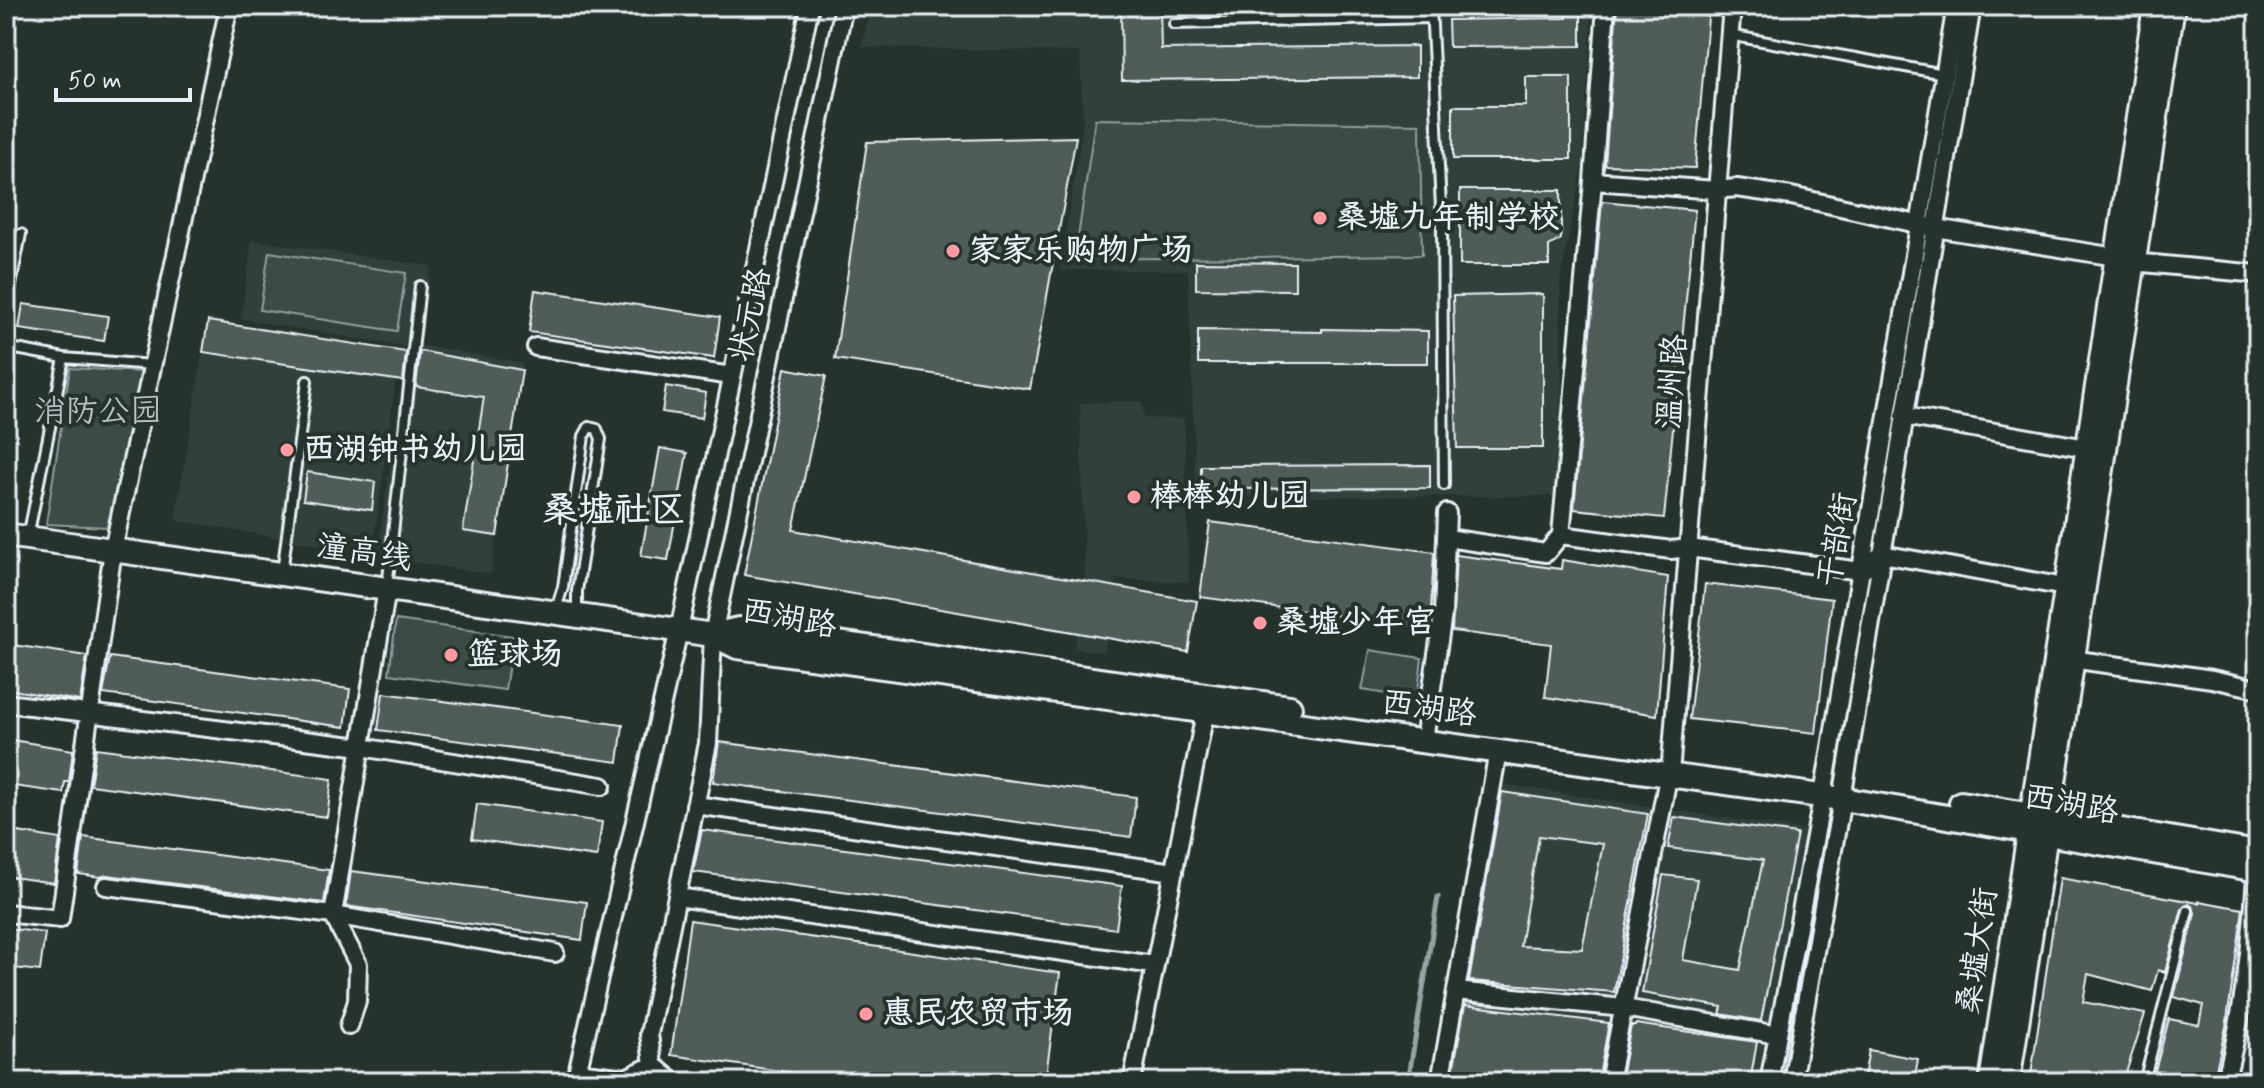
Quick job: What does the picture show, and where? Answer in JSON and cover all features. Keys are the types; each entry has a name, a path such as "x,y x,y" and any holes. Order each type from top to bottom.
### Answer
{"main road":[{"path":"2038,823 2071,659 2155,6"},
{"path":"2038,823 2065,587 2086,448 2173,6"},
{"name":"潼高线","path":"17,534 713,635"},
{"name":"西湖路","path":"713,635 739,629 1498,751 1670,768"},
{"name":"西湖路","path":"1207,703 1426,727 2258,859"},
{"name":"桑墟大街","path":"1991,1082 2038,823"},
{"name":"桑墟大街","path":"2008,1082 2038,823"}],"street":[{"path":"6,913 60,919 113,550 229,6"},
{"name":"状元路","path":"576,1077 679,630 810,6"},
{"name":"状元路","path":"653,1065 649,1034 708,743 713,635 844,6"},
{"path":"1447,538 1546,553 1561,535 1606,6"},
{"name":"温州路","path":"1609,1082 1670,768 1732,6"},
{"name":"干部街","path":"1769,1082 1834,791 1882,554 1904,416 1944,74 1956,6"},
{"name":"干部街","path":"1792,1082 1834,791 1861,571 1972,6"},
{"path":"1593,181 1716,190 1737,188 2124,260 2258,274"},
{"path":"536,347 732,376"},
{"path":"1904,416 2086,448"},
{"path":"1426,727 1443,614 1447,513"},
{"path":"1561,535 1861,571 1882,554 2065,587"},
{"path":"349,1026 357,1001 358,964 333,915 387,589"},
{"path":"2071,659 2258,689"},
{"path":"6,703 361,747 602,786"},
{"path":"1132,1082 1207,703"},
{"path":"1440,1082 1498,751"},
{"path":"695,805 1174,872"},
{"path":"2225,1082 2236,1044 2252,942 2258,859"},
{"path":"106,886 333,915 555,953"},
{"path":"677,897 1154,965"},
{"path":"1456,991 1624,1008 1778,1035"},
{"path":"576,1077 626,1078 653,1065 674,1082"}],"lane":[{"path":"1431,6 1442,227 1444,485"},
{"path":"1174,24 1431,18"},
{"path":"1729,35 1944,74"},
{"path":"6,311 21,234"},
{"path":"387,589 420,286"},
{"path":"6,323 11,348 64,358 153,365"},
{"path":"17,534 64,358"},
{"path":"281,574 307,381"},
{"path":"589,427 597,429 601,439 577,591 566,614 563,587 584,436 589,427"},
{"path":"2144,1082 2188,911"}],"shaded area":[{"name":"桑墟九年制学校","path":"870,6 1592,6 1582,167 1560,282 1563,496 1196,497 1188,270 1060,270 1083,123 1080,52 862,47"},
{"path":"252,240 431,266 421,345 523,363 491,574 377,557 407,347 241,319"},
{"name":"西湖钟书幼儿园","path":"208,321 400,351 372,554 175,520"},
{"name":"棒棒幼儿园","path":"1142,401 1144,418 1184,419 1189,582 1115,579 1104,652 1074,649 1085,574 1080,403"},
{"path":"1501,784 1804,830 1758,1082 1450,1082"}],"green space":[{"path":"1095,119 1420,124 1422,255 1075,259"},
{"path":"269,252 406,273 397,331 260,310"},
{"name":"消防公园","path":"70,368 143,372 107,527 46,524"},
{"name":"篮球场","path":"396,620 513,636 505,690 389,674"},
{"path":"1370,650 1422,658 1417,699 1362,690"}],"building":[{"path":"1121,6 1160,6 1161,49 1417,46 1417,77 1122,80"},
{"path":"1567,6 1581,6 1581,46 1449,47 1448,20 1567,18"},
{"path":"1617,6 1709,6 1695,168 1605,165"},
{"path":"1526,77 1571,77 1571,159 1453,159 1453,106 1526,106"},
{"name":"家家乐购物广场","path":"1076,137 1030,389 835,359 867,142"},
{"path":"1460,190 1561,190 1561,239 1549,246 1549,265 1460,265"},
{"path":"1602,201 1695,210 1664,518 1574,509"},
{"path":"1196,262 1295,263 1295,290 1196,289"},
{"path":"535,290 720,317 714,358 529,332"},
{"path":"1543,294 1543,448 1457,448 1453,296"},
{"path":"23,304 108,316 104,341 19,329"},
{"path":"208,321 406,352 403,381 203,352"},
{"path":"1322,329 1428,331 1428,363 1198,363 1198,330 1322,332"},
{"path":"420,351 522,370 497,536 463,531 484,397 416,387"},
{"path":"785,368 826,376 793,530 1197,601 1188,652 744,575"},
{"path":"666,386 706,393 702,418 662,412"},
{"path":"660,448 687,453 668,560 641,556"},
{"path":"1430,465 1430,488 1201,489 1201,466"},
{"path":"307,472 375,482 372,510 303,500"},
{"path":"1210,522 1434,552 1430,628 1200,597"},
{"path":"1456,555 1561,569 1562,560 1668,577 1657,715 1545,697 1551,644 1452,631"},
{"path":"1705,584 1832,599 1816,733 1689,719"},
{"path":"6,644 87,656 80,701 6,689"},
{"path":"110,657 350,689 345,727 103,694"},
{"path":"383,693 623,725 618,762 378,730"},
{"path":"6,739 73,750 69,782 65,782 63,793 6,785"},
{"path":"719,742 1136,797 1131,837 713,782"},
{"path":"96,748 332,779 327,817 90,785"},
{"path":"1502,792 1648,814 1614,992 1469,981","holes":["1539,836 1603,844 1582,949 1520,946"]},
{"path":"477,804 602,822 597,857 472,839"},
{"path":"1674,817 1797,834 1761,1021 1720,1014 1722,1007 1642,993 1663,875 1697,879 1683,960 1740,970 1763,860 1668,848"},
{"path":"6,830 60,839 54,883 6,876"},
{"path":"702,830 1122,886 1116,929 693,872"},
{"path":"83,837 329,870 324,903 107,875 78,874"},
{"path":"351,871 587,902 582,940 346,906"},
{"path":"2060,878 2243,909 2226,1027 2213,1082 2152,1082 2169,1019 2199,1025 2203,1005 2174,997 2195,913 2189,904 2182,909 2165,972 2158,970 2152,991 2088,974 2083,1002 2145,1014 2123,1082 2030,1082"},
{"name":"惠民农贸市场","path":"690,920 1060,973 1045,1082 856,1082 671,1055"},
{"path":"6,928 45,933 40,971 6,967"},
{"path":"1465,1005 1609,1023 1598,1082 1451,1082"},
{"path":"1636,1024 1757,1042 1750,1082 1620,1082 1631,1026"},
{"path":"1869,1050 1918,1059 1914,1082 1863,1082"}],"waterway":[{"path":"1408,1082 1438,897"}],"place":[{"name":"桑墟九年制学校","path":"1320,218"},
{"name":"家家乐购物广场","path":"953,251"},
{"name":"西湖钟书幼儿园","path":"287,450"},
{"name":"棒棒幼儿园","path":"1134,497"},
{"name":"桑墟少年宫","path":"1260,623"},
{"name":"篮球场","path":"451,655"},
{"name":"惠民农贸市场","path":"866,1014"}],"district":[{"name":"桑墟社区","path":"614,511"}]}
